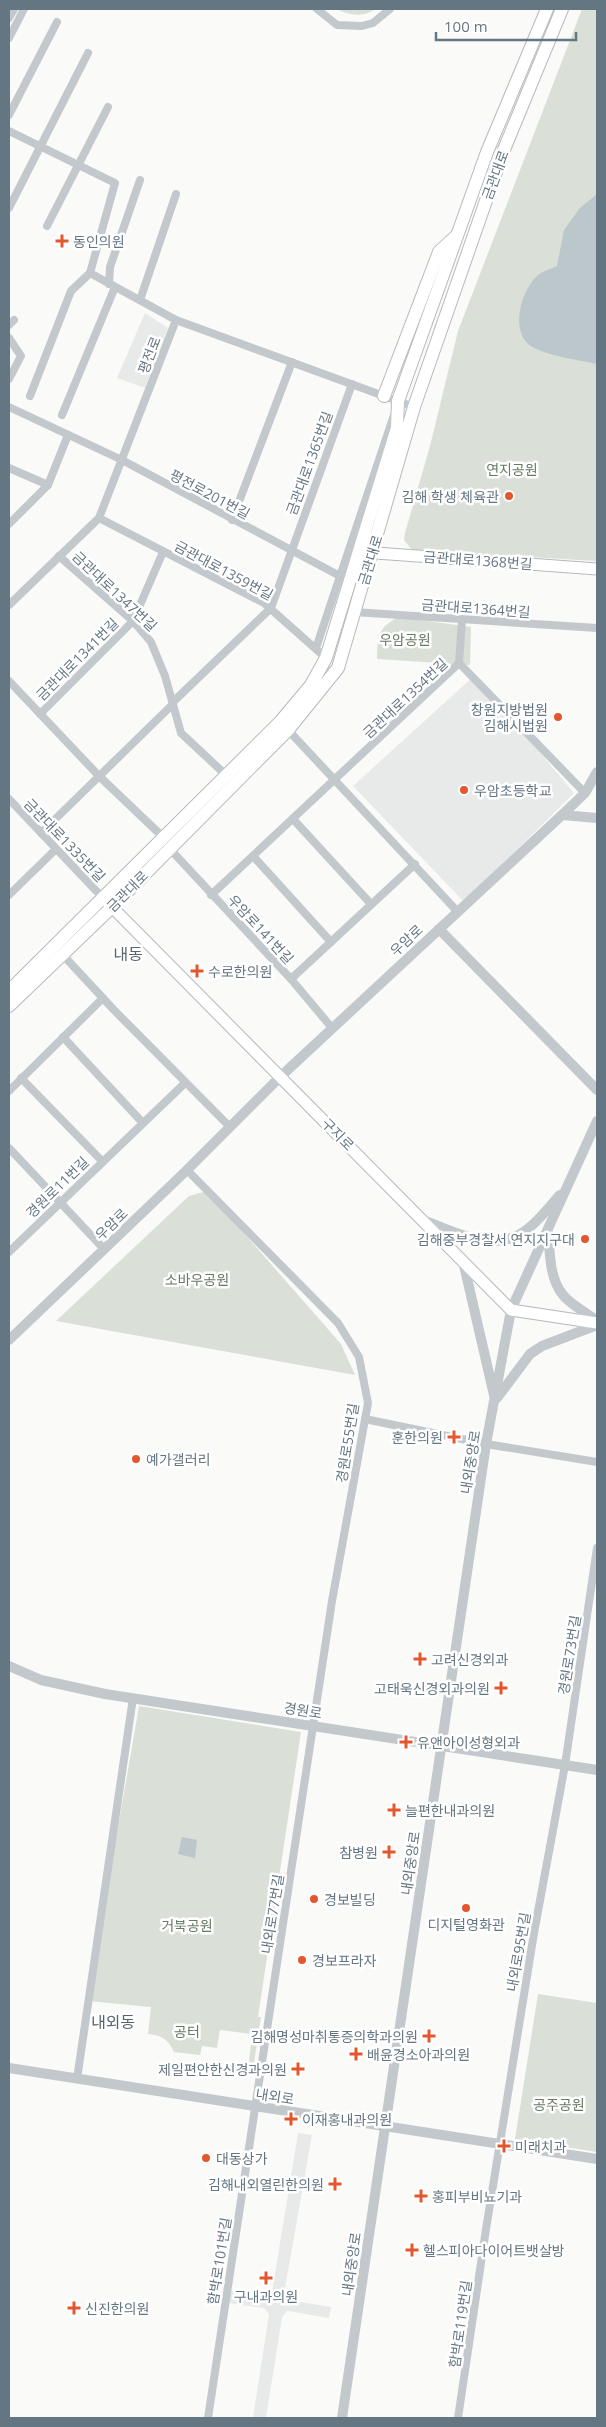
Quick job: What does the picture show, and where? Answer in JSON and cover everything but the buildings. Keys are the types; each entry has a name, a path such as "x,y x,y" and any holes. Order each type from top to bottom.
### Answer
{"main road":[{"name":"금관대로","path":"166,843 227,776 280,722 311,685 326,658 396,428 398,401 456,236 488,152 547,9"},
{"name":"금관대로","path":"9,991 107,902 166,843 288,730 338,668 414,407 503,152 562,9"},
{"path":"384,396 439,252 456,236"},
{"name":"금관대로1368번길","path":"358,552 597,569"},
{"name":"금관대로","path":"9,1006 62,954 107,902"},
{"name":"구지로","path":"107,902 425,1221 511,1310"},
{"path":"511,1310 597,1323"}],"street":[{"path":"9,18 14,9"},
{"path":"9,38 24,9"},
{"path":"317,9 337,25 362,26 373,24 390,9"},
{"path":"9,115 57,22"},
{"path":"9,208 88,53"},
{"path":"47,226 108,107"},
{"path":"9,131 115,183 90,273 72,291 30,396"},
{"path":"62,415 112,285 110,267 140,180"},
{"path":"140,300 176,194"},
{"path":"90,273 176,320 414,407"},
{"name":"평전로","path":"9,605 99,518 176,320"},
{"path":"9,338 21,356 9,379"},
{"path":"232,520 292,362"},
{"name":"금관대로1365번길","path":"271,608 290,550 352,384"},
{"path":"316,648 398,401"},
{"name":"평전로201번길","path":"9,407 122,460 340,576"},
{"path":"9,524 48,485 68,435"},
{"path":"9,468 48,485"},
{"name":"금관대로1359번길","path":"99,518 271,608 326,658"},
{"path":"133,621 163,552"},
{"name":"금관대로1347번길","path":"59,556 133,621 151,642 181,733 227,776"},
{"path":"41,832 271,608"},
{"name":"금관대로1364번길","path":"354,612 597,628"},
{"name":"금관대로1354번길","path":"336,780 459,664 462,620"},
{"name":"금관대로1341번길","path":"40,714 133,621"},
{"path":"459,664 585,793"},
{"name":"금관대로1341번길","path":"9,681 166,843 211,894"},
{"path":"288,730 458,910"},
{"name":"우암로","path":"9,1338 187,1170 280,1077 458,910 562,816 585,793 597,772"},
{"name":"우암로141번길","path":"332,1028 291,979 211,894 336,780"},
{"name":"금관대로1335번길","path":"9,799 107,902"},
{"path":"9,813 16,806"},
{"path":"562,816 597,818"},
{"path":"293,819 371,904"},
{"path":"9,894 56,849"},
{"path":"253,856 331,942"},
{"name":"우암로141번길","path":"291,979 414,864"},
{"path":"439,929 597,1090"},
{"path":"62,954 229,1126"},
{"path":"9,1090 103,998"},
{"path":"63,1037 142,1122"},
{"name":"경원로11번길","path":"21,1078 102,1161"},
{"name":"경원로11번길","path":"9,1252 142,1122 186,1083"},
{"name":"내외중앙로","path":"342,2418 486,1444 511,1310 597,1122"},
{"path":"9,1148 104,1249"},
{"name":"경원로55번길","path":"187,1170 338,1323 359,1357 368,1403 332,1601 313,1726"},
{"path":"425,1221 478,1241 503,1240 526,1231 566,1189"},
{"path":"495,1401 530,1354 542,1346 597,1323 563,1296 555,1282 551,1266 548,1230"},
{"path":"463,1260 495,1401"},
{"path":"365,1419 486,1444 597,1462"},
{"name":"경원로73번길","path":"565,1765 597,1548"},
{"name":"경원로","path":"9,1666 41,1680 134,1698 597,1770"},
{"path":"77,2079 134,1698"},
{"name":"내외로77번길","path":"255,2107 313,1726"},
{"name":"내외로95번길","path":"500,2144 534,1933 565,1765"},
{"name":"내외로","path":"9,2068 597,2160"},
{"name":"함박로101번길","path":"208,2418 255,2107"},
{"name":"함박로119번길","path":"458,2418 500,2144"}],"shaded area":[{"path":"597,194 597,364 550,354 533,347 522,336 519,318 523,299 532,282 541,273 557,266 564,230 580,208"},
{"path":"145,313 168,328 145,388 117,378"},
{"name":"우암초등학교","path":"475,675 574,793 464,902 353,786"},
{"path":"182,1837 197,1840 195,1858 178,1854"},
{"path":"298,2133 312,2135 284,2294 288,2300 331,2307 329,2318 287,2311 282,2317 266,2418 253,2418 269,2314 264,2308 228,2303 229,2291 266,2296 272,2292"}],"green space":[{"path":"337,9 375,9 366,14 356,15"},
{"name":"연지공원","path":"582,9 597,9 597,561 412,550 404,540 405,533 430,446 458,331"},
{"name":"우암공원","path":"398,617 471,627 470,665 377,659 382,629"},
{"name":"소바우공원","path":"207,1191 341,1344 355,1375 56,1321 189,1196"},
{"name":"거북공원","path":"139,1706 301,1732 258,2017 261,2017 254,2063 249,2062 252,2034 220,2030 217,2048 202,2046 200,2055 174,2052 164,2039 157,2035 148,2034 151,2007 88,2001"},
{"name":"공주공원","path":"538,1994 597,2003 597,2152 515,2139"}],"place":[{"name":"동인의원","path":"62,241"},
{"name":"김해 학생 체육관","path":"509,496"},
{"name":"창원지방법원 김해시법원","path":"558,717"},
{"name":"우암초등학교","path":"464,790"},
{"name":"수로한의원","path":"197,971"},
{"name":"김해중부경찰서 연지지구대","path":"585,1239"},
{"name":"훈한의원","path":"454,1437"},
{"name":"예가갤러리","path":"136,1459"},
{"name":"고려신경외과","path":"420,1659"},
{"name":"고태욱신경외과의원","path":"501,1688"},
{"name":"유앤아이성형외과","path":"406,1742"},
{"name":"늘편한내과의원","path":"394,1810"},
{"name":"참병원","path":"389,1852"},
{"name":"경보빌딩","path":"314,1899"},
{"name":"디지털영화관","path":"466,1908"},
{"name":"경보프라자","path":"302,1960"},
{"name":"김해명성마취통증의학과의원","path":"429,2036"},
{"name":"배윤경소아과의원","path":"356,2054"},
{"name":"제일편안한신경과의원","path":"298,2069"},
{"name":"이재홍내과의원","path":"291,2119"},
{"name":"미래치과","path":"504,2146"},
{"name":"대동상가","path":"206,2158"},
{"name":"김해내외열린한의원","path":"335,2184"},
{"name":"홍피부비뇨기과","path":"421,2196"},
{"name":"헬스피아다이어트뱃살방","path":"412,2250"},
{"name":"구내과의원","path":"266,2278"},
{"name":"신진한의원","path":"74,2308"}],"district":[{"name":"내동","path":"128,954"},
{"name":"내외동","path":"113,2022"}],"park label":[{"name":"공터","path":"187,2031"}]}
